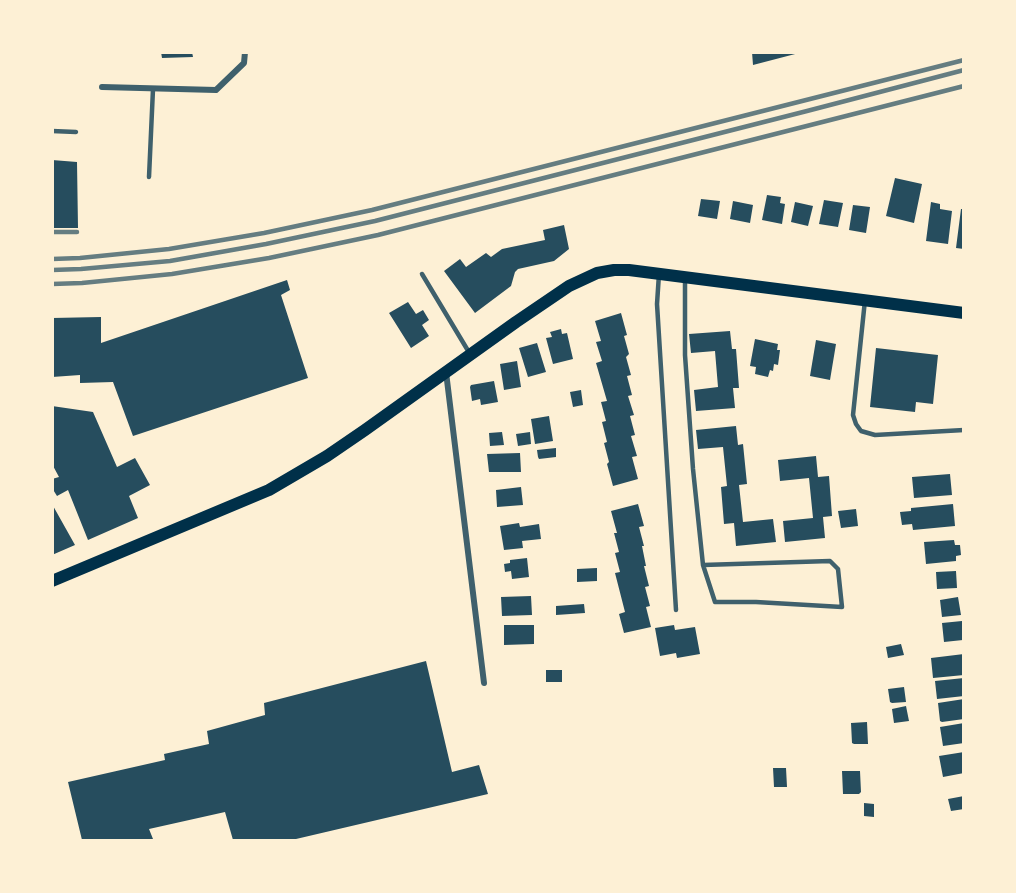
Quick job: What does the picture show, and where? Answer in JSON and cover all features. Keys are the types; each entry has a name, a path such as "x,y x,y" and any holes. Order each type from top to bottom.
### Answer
{"main road":[{"path":"52,581 269,490 327,456 569,286 597,273 614,270 659,274 963,313"}],"street":[{"path":"102,87 216,90 244,63 245,52"},
{"path":"446,371 484,683"}],"lane":[{"path":"148,177 153,89"},
{"path":"52,131 76,132"},
{"path":"422,274 470,354"},
{"path":"659,274 657,304 676,610"},
{"path":"685,277 685,355 694,480 703,565 715,602 842,607 838,569 830,561 703,565"},
{"path":"865,300 853,415 856,424 861,430 875,435 963,430"}],"building":[{"path":"161,52 192,52 193,57 162,58"},
{"path":"752,52 799,52 799,53 753,65"},
{"path":"52,160 77,162 78,228 52,228"},
{"path":"895,178 922,184 914,223 886,216"},
{"path":"767,195 781,197 780,203 785,204 782,224 762,220"},
{"path":"701,199 720,201 717,219 698,216"},
{"path":"824,200 843,203 838,227 819,224"},
{"path":"733,201 753,205 750,223 730,219"},
{"path":"795,202 813,206 808,226 791,222"},
{"path":"931,202 940,204 940,209 952,211 948,244 926,241"},
{"path":"853,205 870,207 866,233 849,230"},
{"path":"961,209 964,209 964,249 956,248"},
{"path":"564,225 569,249 554,261 518,269 511,286 475,313 444,271 460,259 466,267 486,253 491,257 502,249 545,240 543,230"},
{"path":"287,280 290,290 281,295 308,378 133,436 113,382 80,383 80,375 52,377 52,318 101,317 101,343"},
{"path":"408,302 416,314 423,310 429,320 422,325 429,336 411,348 389,313"},
{"path":"621,313 629,354 626,357 631,375 627,376 632,395 628,396 634,415 630,416 635,435 631,436 637,456 632,457 638,479 613,486 604,443 607,442 602,422 606,421 601,402 607,401 596,363 602,361 596,342 601,341 595,321"},
{"path":"561,329 562,334 567,333 573,359 553,364 546,338 552,337 550,332"},
{"path":"730,331 732,349 736,349 739,388 733,388 735,408 696,411 694,390 718,387 715,351 691,353 689,334"},
{"path":"755,339 778,344 777,350 780,350 778,365 774,364 773,371 770,370 768,377 755,374 756,367 750,366"},
{"path":"816,340 836,344 830,380 810,376"},
{"path":"537,343 546,372 528,377 519,348"},
{"path":"876,348 938,355 933,404 916,402 915,412 870,407"},
{"path":"517,361 521,387 504,390 500,364"},
{"path":"494,381 498,402 481,405 480,399 472,401 471,385"},
{"path":"581,390 583,405 573,407 570,392"},
{"path":"52,406 93,412 117,467 135,458 150,485 129,496 138,518 88,540 68,490 57,496 52,488 52,479 59,477 52,464"},
{"path":"549,416 553,441 535,444 531,419"},
{"path":"736,426 738,445 743,444 747,484 739,485 743,522 773,519 776,542 736,546 734,523 724,524 721,487 727,486 723,447 698,449 696,430"},
{"path":"502,432 504,445 490,446 489,433"},
{"path":"530,432 531,444 518,446 516,434"},
{"path":"556,448 556,457 539,459 537,450"},
{"path":"520,453 521,472 489,472 487,454"},
{"path":"816,456 818,477 829,476 832,516 823,517 825,538 785,542 783,521 813,518 809,478 780,481 778,460"},
{"path":"950,474 952,495 914,498 912,477"},
{"path":"521,487 523,505 497,507 496,490"},
{"path":"52,504 75,545 52,555"},
{"path":"638,504 644,526 639,527 649,586 645,587 650,606 646,607 651,627 624,633 619,614 625,612 615,573 620,572 615,553 619,552 614,533 617,533 611,511"},
{"path":"953,504 955,526 913,530 912,524 902,525 900,512 911,511 911,508"},
{"path":"856,509 858,526 841,528 838,511"},
{"path":"519,523 520,527 539,524 541,539 522,541 523,548 504,550 500,526"},
{"path":"954,540 955,545 960,545 961,555 956,556 956,561 926,564 924,542"},
{"path":"527,558 529,577 512,579 511,571 505,572 504,564 510,563 510,560"},
{"path":"597,568 597,581 577,582 577,569"},
{"path":"956,571 957,588 937,589 936,572"},
{"path":"531,596 532,615 502,616 501,597"},
{"path":"958,597 961,615 942,617 940,600"},
{"path":"584,604 585,613 556,615 556,606"},
{"path":"962,621 963,640 944,642 942,623"},
{"path":"504,625 534,625 534,644 504,645"},
{"path":"674,625 675,630 695,627 700,654 677,658 676,653 660,656 655,628"},
{"path":"901,644 904,655 888,658 886,647"},
{"path":"964,654 964,675 933,678 931,658"},
{"path":"426,661 452,772 479,765 488,794 296,840 233,840 225,812 149,829 153,839 82,840 68,782 165,760 164,754 209,744 207,731 265,715 264,703"},
{"path":"546,670 562,670 562,682 546,682"},
{"path":"964,678 964,696 937,699 935,681"},
{"path":"904,687 906,702 890,702 888,689"},
{"path":"964,699 964,719 940,721 938,703"},
{"path":"906,706 909,721 894,723 892,709"},
{"path":"867,722 868,744 852,743 851,723"},
{"path":"964,723 964,743 943,746 940,727"},
{"path":"964,752 964,773 943,777 939,756"},
{"path":"773,768 786,768 787,787 774,787"},
{"path":"842,771 860,771 861,792 859,794 843,794"},
{"path":"964,796 964,809 951,811 948,799"},
{"path":"864,803 874,804 874,817 864,816"}],"railway":[{"path":"52,259 169,249 264,233 372,210 964,60"},
{"path":"52,270 170,261 375,221 964,70"},
{"path":"52,284 172,274 269,258 378,235 964,86"},
{"path":"52,232 77,232"}]}
